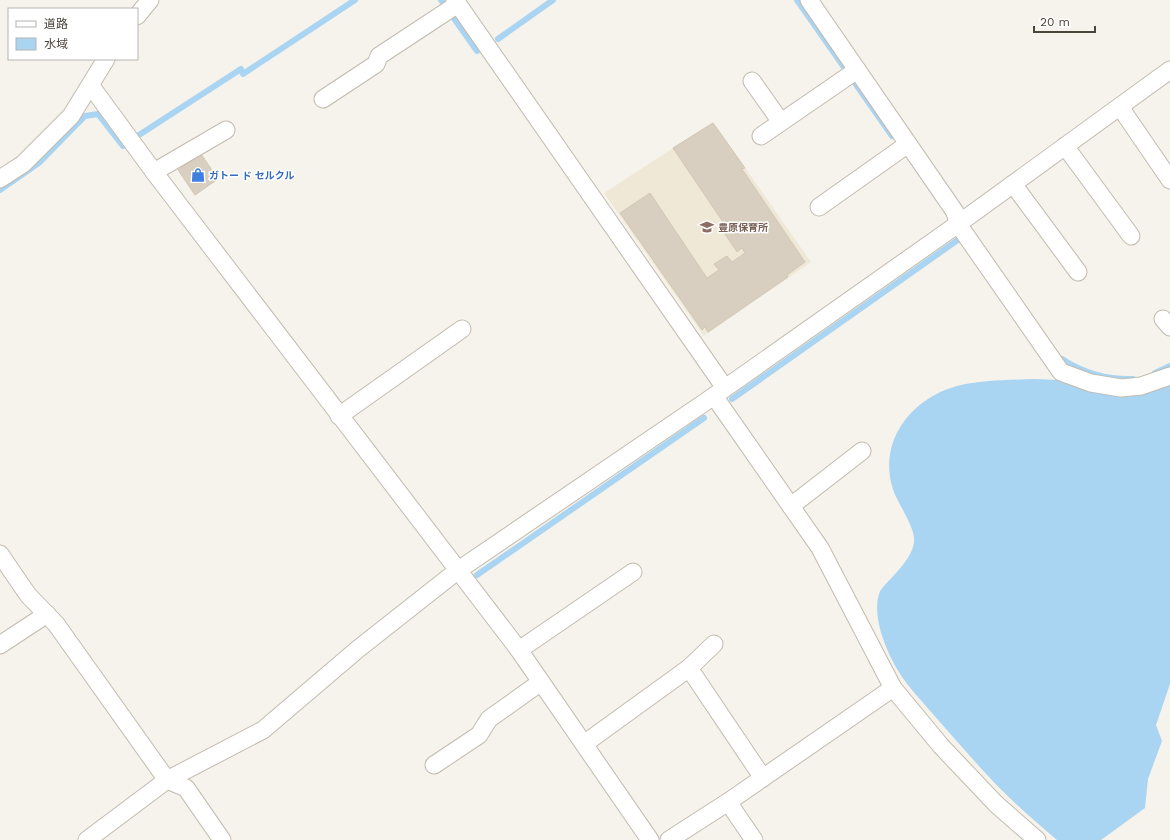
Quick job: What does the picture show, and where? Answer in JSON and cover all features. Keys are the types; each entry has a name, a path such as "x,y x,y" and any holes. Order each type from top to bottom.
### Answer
{"street":[{"path":"138,15 150,0"},
{"path":"809,0 852,74 908,144 955,212 958,224 1061,372 1091,383 1121,388 1141,386 1170,376"},
{"path":"323,98 376,64 378,56 452,6 720,392 791,506 820,548 893,688 941,746 996,804 1037,840"},
{"path":"0,179 23,164 71,116 91,86 105,60"},
{"path":"88,840 167,780 263,730 358,649 457,572 720,392 958,224 1170,70"},
{"path":"761,136 852,74"},
{"path":"752,81 781,122"},
{"path":"91,86 154,172 457,572 519,650 650,840"},
{"path":"1120,107 1170,180"},
{"path":"154,172 226,130"},
{"path":"819,207 908,144"},
{"path":"1065,146 1130,236"},
{"path":"1013,184 1078,272"},
{"path":"339,416 462,329"},
{"path":"791,506 862,451"},
{"path":"0,554 28,595 56,624 167,780 186,788 222,840"},
{"path":"519,650 633,572"},
{"path":"0,645 47,614"},
{"path":"584,744 689,668 714,644"},
{"path":"689,668 763,778"},
{"path":"434,765 480,735 489,719 541,682"},
{"path":"669,840 728,802 893,688"},
{"path":"728,802 754,840"}],"shaded area":[{"name":"豊原保育所","path":"713,122 811,262 704,336 604,193"}],"water":[{"path":"1035,379 1058,380 1089,391 1126,397 1146,394 1170,385 1170,684 1156,725 1162,741 1148,779 1145,808 1101,840 1057,840 1006,794 976,763 906,683 888,651 878,620 877,610 880,591 905,562 914,542 912,529 894,492 889,469 890,453 895,437 903,423 913,411 926,400 957,386 986,381"}],"building":[{"name":"豊原保育所","path":"713,123 745,168 742,169 805,262 787,275 788,277 708,332 705,327 702,330 620,213 650,193 707,278 719,270 714,264 727,256 732,262 745,253 742,248 737,252 719,225 723,222 673,148"},
{"name":"ガトー ド セルクル","path":"201,154 218,179 195,195 178,170"}],"waterway":[{"path":"139,135 241,69 243,74 355,0"},
{"path":"441,0 477,51"},
{"path":"498,39 553,0"},
{"path":"797,0 892,136"},
{"path":"0,190 40,162 85,116 98,114 123,146"},
{"path":"732,399 962,237"},
{"path":"1062,359 1078,368 1096,375 1133,379"},
{"path":"1155,373 1170,366"},
{"path":"477,575 704,418"}],"place":[{"name":"ガトー ド セルクル","path":"198,175"},
{"name":"豊原保育所","path":"707,227"}]}
